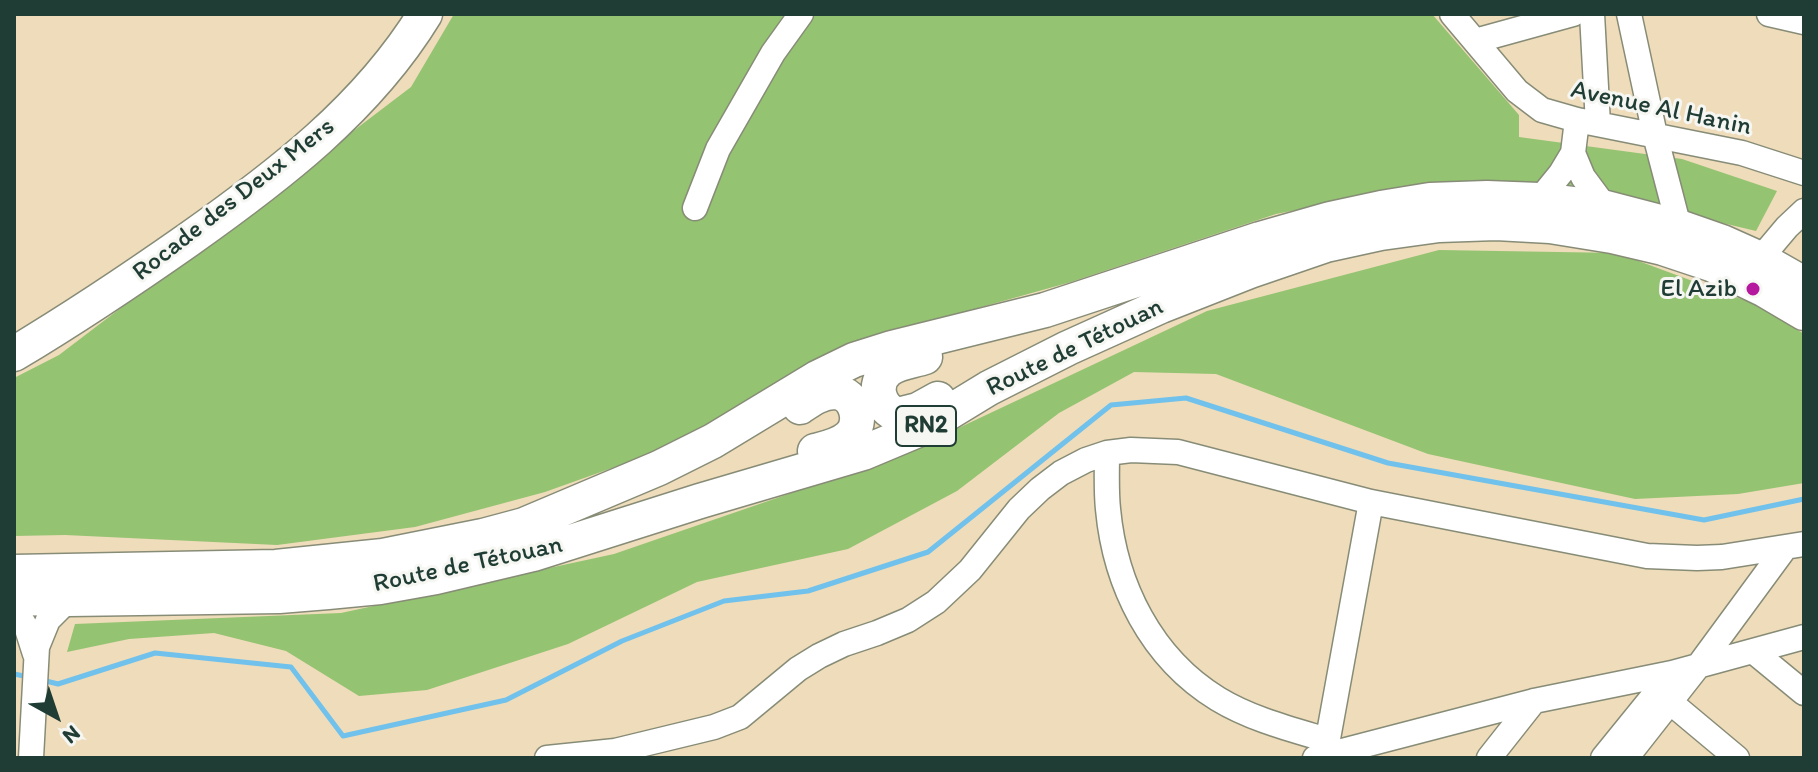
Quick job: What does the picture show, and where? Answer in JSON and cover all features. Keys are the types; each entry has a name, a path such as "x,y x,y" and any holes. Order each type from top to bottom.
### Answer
{"highway":[{"name":"Rocade des Deux Mers","path":"14,332 149,244 289,140 345,87 400,14"},
{"name":"Rocade des Deux Mers","path":"14,354 132,279 300,155 377,81 425,14"},
{"name":"Route de Tétouan","path":"14,572 276,567 330,563 432,548 529,540 700,501 885,445 925,427 989,388 1161,306 1330,219 1430,200 1539,200 1606,208 1722,242 1804,284"},
{"name":"Route de Tétouan","path":"14,598 279,596 380,587 436,577 529,540 713,441 817,378 854,360 1255,255 1381,233 1496,223 1550,226 1612,236 1711,264 1804,313"},
{"path":"1255,255 1210,280 1097,319 918,410 907,414 892,413 880,397 878,391 882,378 897,365 994,338 1146,287 1255,255"},
{"path":"840,393 855,408 855,429 851,436 834,445 666,500 529,540 620,495 726,449 819,395 840,393"}],"street":[{"path":"695,208 718,149 773,53 801,14"},
{"name":"Avenue Al Hanin","path":"1452,14 1517,91 1553,115 1742,153 1804,173"},
{"path":"1475,41 1573,14"},
{"path":"1539,200 1561,173 1588,122 1592,14"},
{"path":"1629,14 1679,227"},
{"path":"1769,14 1804,22"},
{"path":"1573,153 1583,177 1606,208"},
{"path":"1760,259 1804,211"},
{"path":"547,758 615,751 714,727 740,717 798,669 819,656 908,620 936,602 970,570 1019,509 1040,489 1061,473 1107,453 1142,450 1178,452 1371,502 1647,556 1722,557 1794,546"},
{"path":"1107,453 1108,507 1117,561 1136,609 1158,647 1186,675 1219,699 1275,724 1327,753 1534,701 1672,673 1804,637"},
{"path":"1327,753 1371,502"},
{"path":"1626,758 1794,546"},
{"path":"31,758 35,671 43,628 54,612 69,599"},
{"path":"14,607 27,629 35,671"},
{"path":"1753,651 1804,693"},
{"path":"1603,758 1672,673"},
{"path":"1489,758 1534,701"},
{"path":"1670,702 1737,758"}],"green space":[{"path":"454,14 1432,14 1519,115 1519,137 1682,159 1777,191 1756,231 1584,190 1428,184 1276,214 1071,282 860,341 682,443 545,492 415,527 277,545 65,535 14,536 14,378 59,355 411,87"},
{"path":"1439,250 1617,253 1760,306 1804,334 1804,483 1738,494 1635,499 1428,454 1216,374 1134,372 1059,413 957,491 848,549 697,582 568,644 427,690 359,696 286,651 214,633 129,639 67,652 75,624 341,613 614,554 899,456 1207,311"}],"waterway":[{"path":"42,680 58,684 155,653 291,667 343,736 506,700 622,641 724,601 808,591 928,552 1111,405 1186,398 1388,463 1704,520 1804,499"},
{"path":"14,674 29,677"}],"place":[{"name":"El Azib","path":"1753,289"}]}
